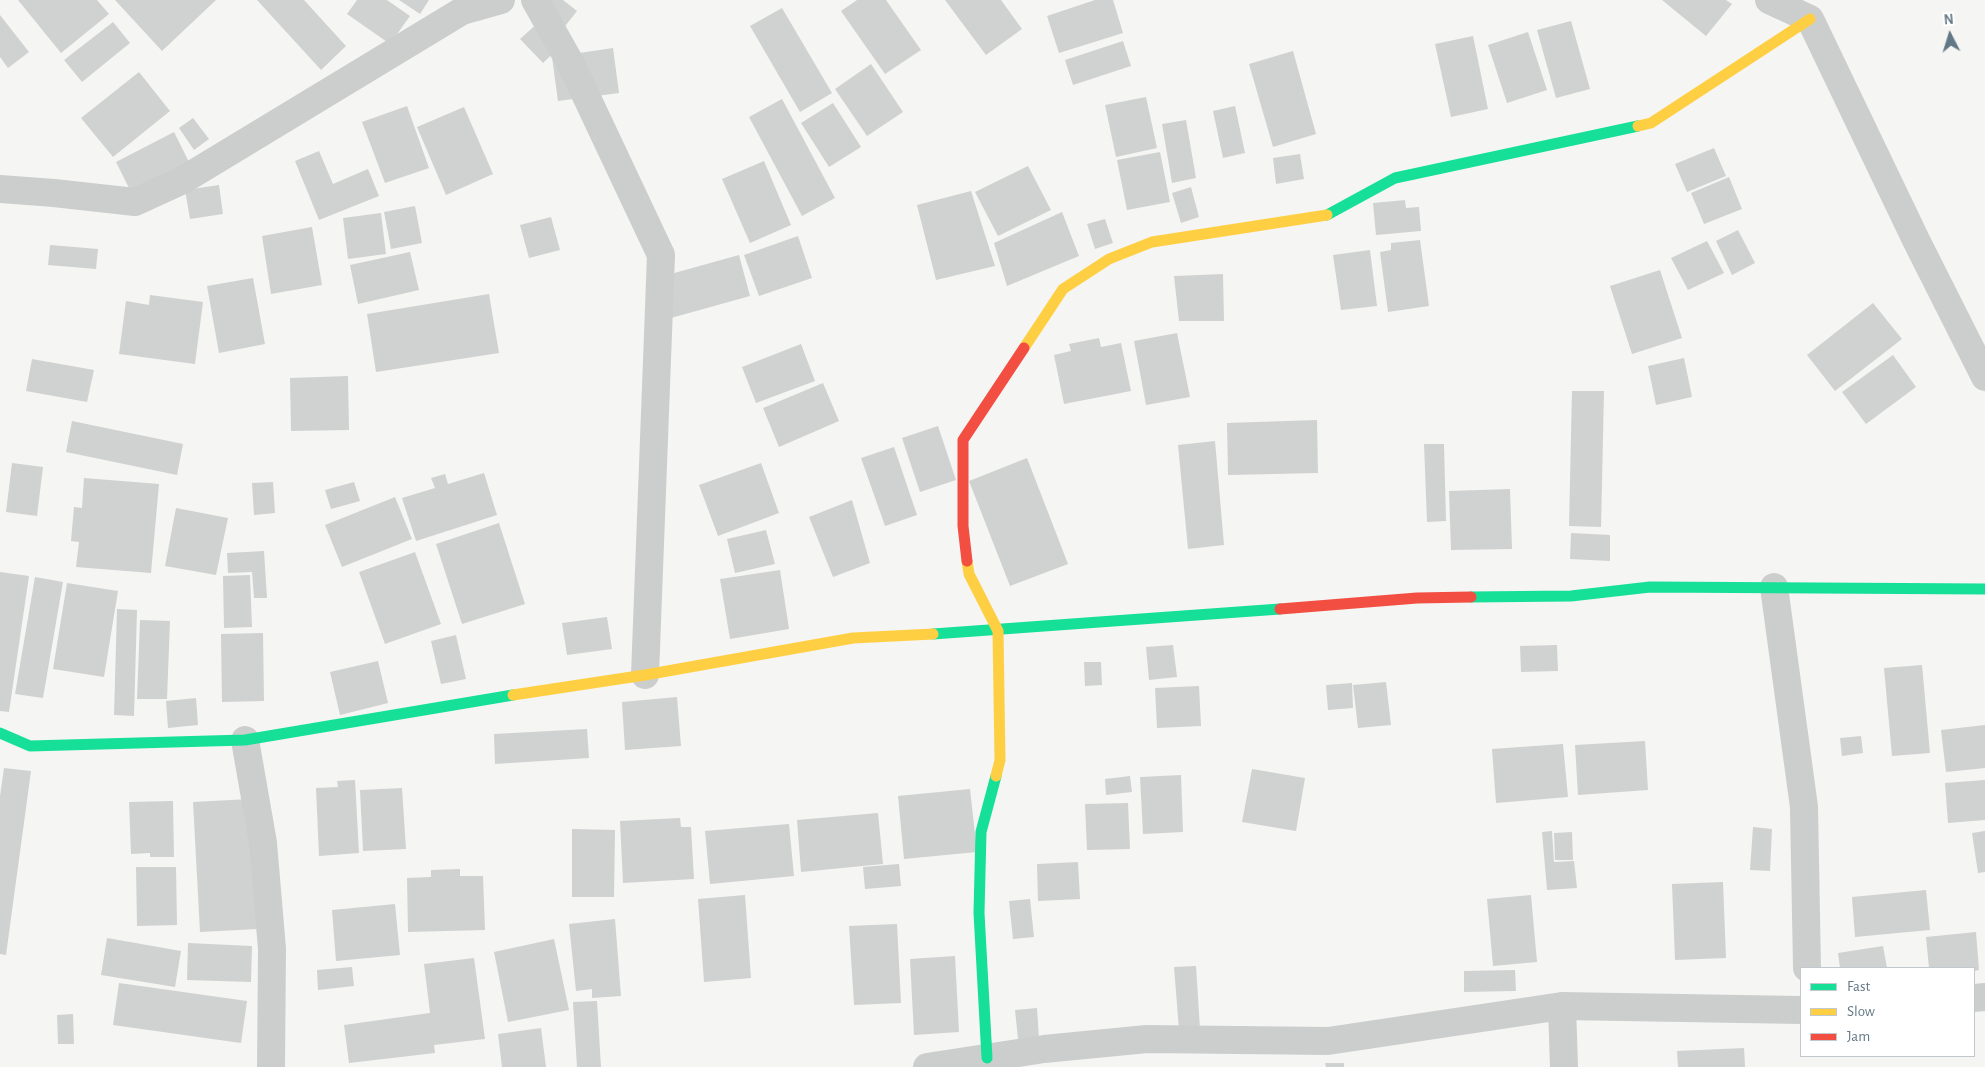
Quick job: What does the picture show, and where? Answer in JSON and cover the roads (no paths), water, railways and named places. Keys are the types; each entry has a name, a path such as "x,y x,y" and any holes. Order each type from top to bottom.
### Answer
{"street":[{"path":"0,189 135,202 183,180 462,11 501,0"},
{"path":"535,0 571,64 661,255 645,675"},
{"path":"1769,0 1810,20 1916,240 1985,377"},
{"path":"987,1058 979,913 981,832 1000,760 998,631 969,574 963,526 963,440 1064,289 1109,259 1152,242 1322,217 1395,178 1651,123 1810,20"},
{"path":"0,733 30,746 245,740 530,692 645,675 853,638 998,631 1418,598 1571,596 1650,587 1985,589"},
{"path":"1774,587 1804,807 1806,967"},
{"path":"245,740 263,843 272,939 271,1067"},
{"path":"1562,1006 1564,1067"},
{"path":"927,1067 1147,1038 1328,1041 1562,1006 1800,1010"}]}
